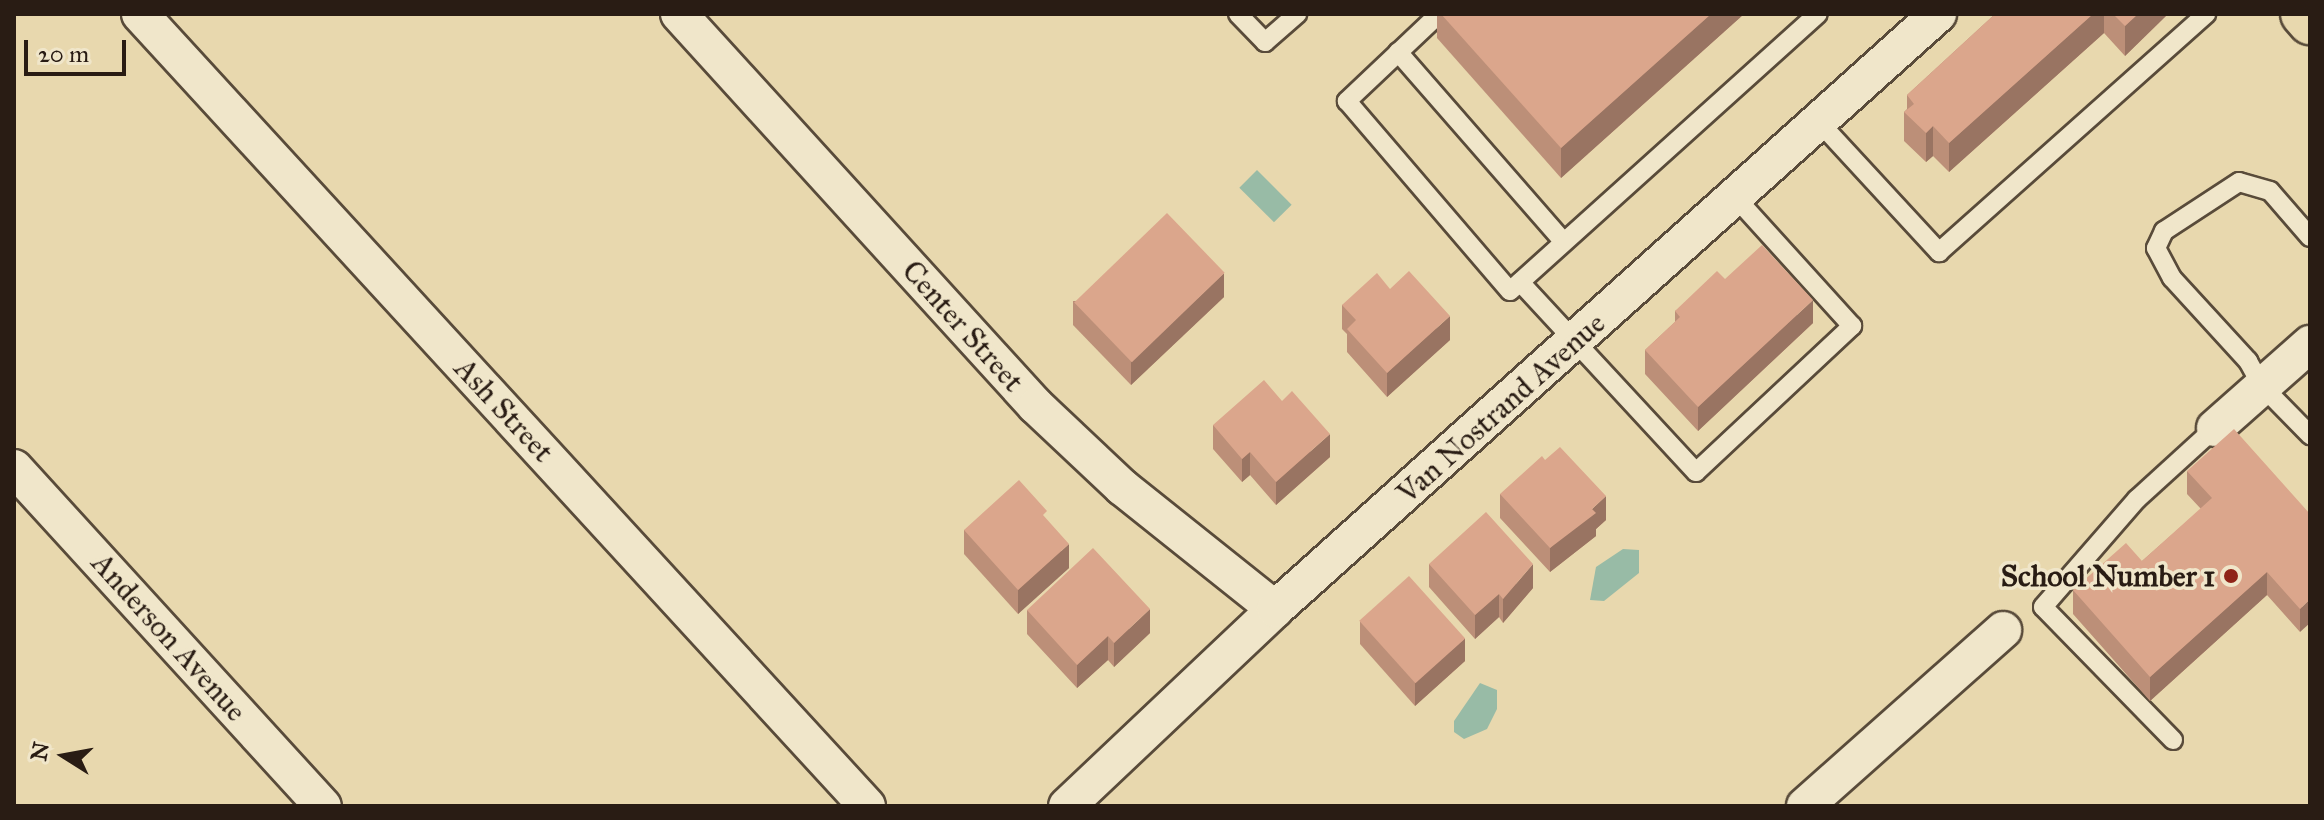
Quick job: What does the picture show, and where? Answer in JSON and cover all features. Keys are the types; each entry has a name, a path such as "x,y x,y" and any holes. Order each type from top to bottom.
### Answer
{"main road":[{"path":"2303,14 2310,22"}],"street":[{"name":"Ash Street","path":"140,14 867,806"},
{"name":"Center Street","path":"679,14 1036,406 1122,487 1275,609"},
{"name":"Van Nostrand Avenue","path":"1067,806 1275,609 1737,199 1938,14"},
{"path":"2215,428 2308,350"},
{"name":"Anderson Avenue","path":"14,468 323,806"},
{"path":"1805,806 2003,630"}],"lane":[{"path":"1238,14 1265,42 1297,14"},
{"path":"1439,14 1347,101 1510,291 1818,14"},
{"path":"1820,123 1939,252 2206,14"},
{"path":"1398,52 1564,242"},
{"path":"2310,237 2270,191 2239,182 2164,231 2156,248 2172,278 2248,361 2262,386 2310,435"},
{"path":"1520,282 1573,343 1696,472 1852,326 1737,199"},
{"path":"2173,740 2043,607 2137,499 2215,428"}],"shaded area":[{"path":"1257,170 1292,205 1274,222 1239,188"},
{"path":"1623,549 1639,550 1639,573 1604,601 1590,600 1596,567"},
{"path":"1480,683 1497,690 1497,709 1487,729 1464,739 1454,732 1454,721"}],"building":[{"path":"1441,14 1711,14 1561,148"},
{"path":"1995,14 2093,14 1949,143 1933,126 1926,133 1904,112 1914,104 1907,95"},
{"path":"2113,14 2138,14 2125,26"},
{"path":"1167,213 1225,273 1132,362 1074,303"},
{"path":"1762,245 1813,300 1698,407 1645,350 1680,317 1675,311 1717,271 1725,279"},
{"path":"1409,271 1450,316 1387,373 1347,329 1356,320 1342,305 1377,273 1390,289"},
{"path":"1264,380 1282,401 1292,391 1330,434 1276,482 1250,452 1242,459 1213,425"},
{"name":"School Number 1","path":"2234,429 2310,514 2310,599 2300,609 2267,572 2150,677 2073,590 2126,543 2142,561 2212,498 2187,471"},
{"path":"1560,447 1606,496 1592,509 1596,513 1550,548 1500,494 1542,456 1545,460"},
{"path":"1019,480 1047,511 1043,515 1069,544 1018,590 964,530"},
{"path":"1486,512 1533,564 1503,599 1499,594 1475,615 1429,564"},
{"path":"1093,548 1150,609 1114,643 1108,636 1077,665 1027,610"},
{"path":"1409,576 1465,638 1415,683 1359,621"}],"place":[{"name":"School Number 1","path":"2231,576"}]}
